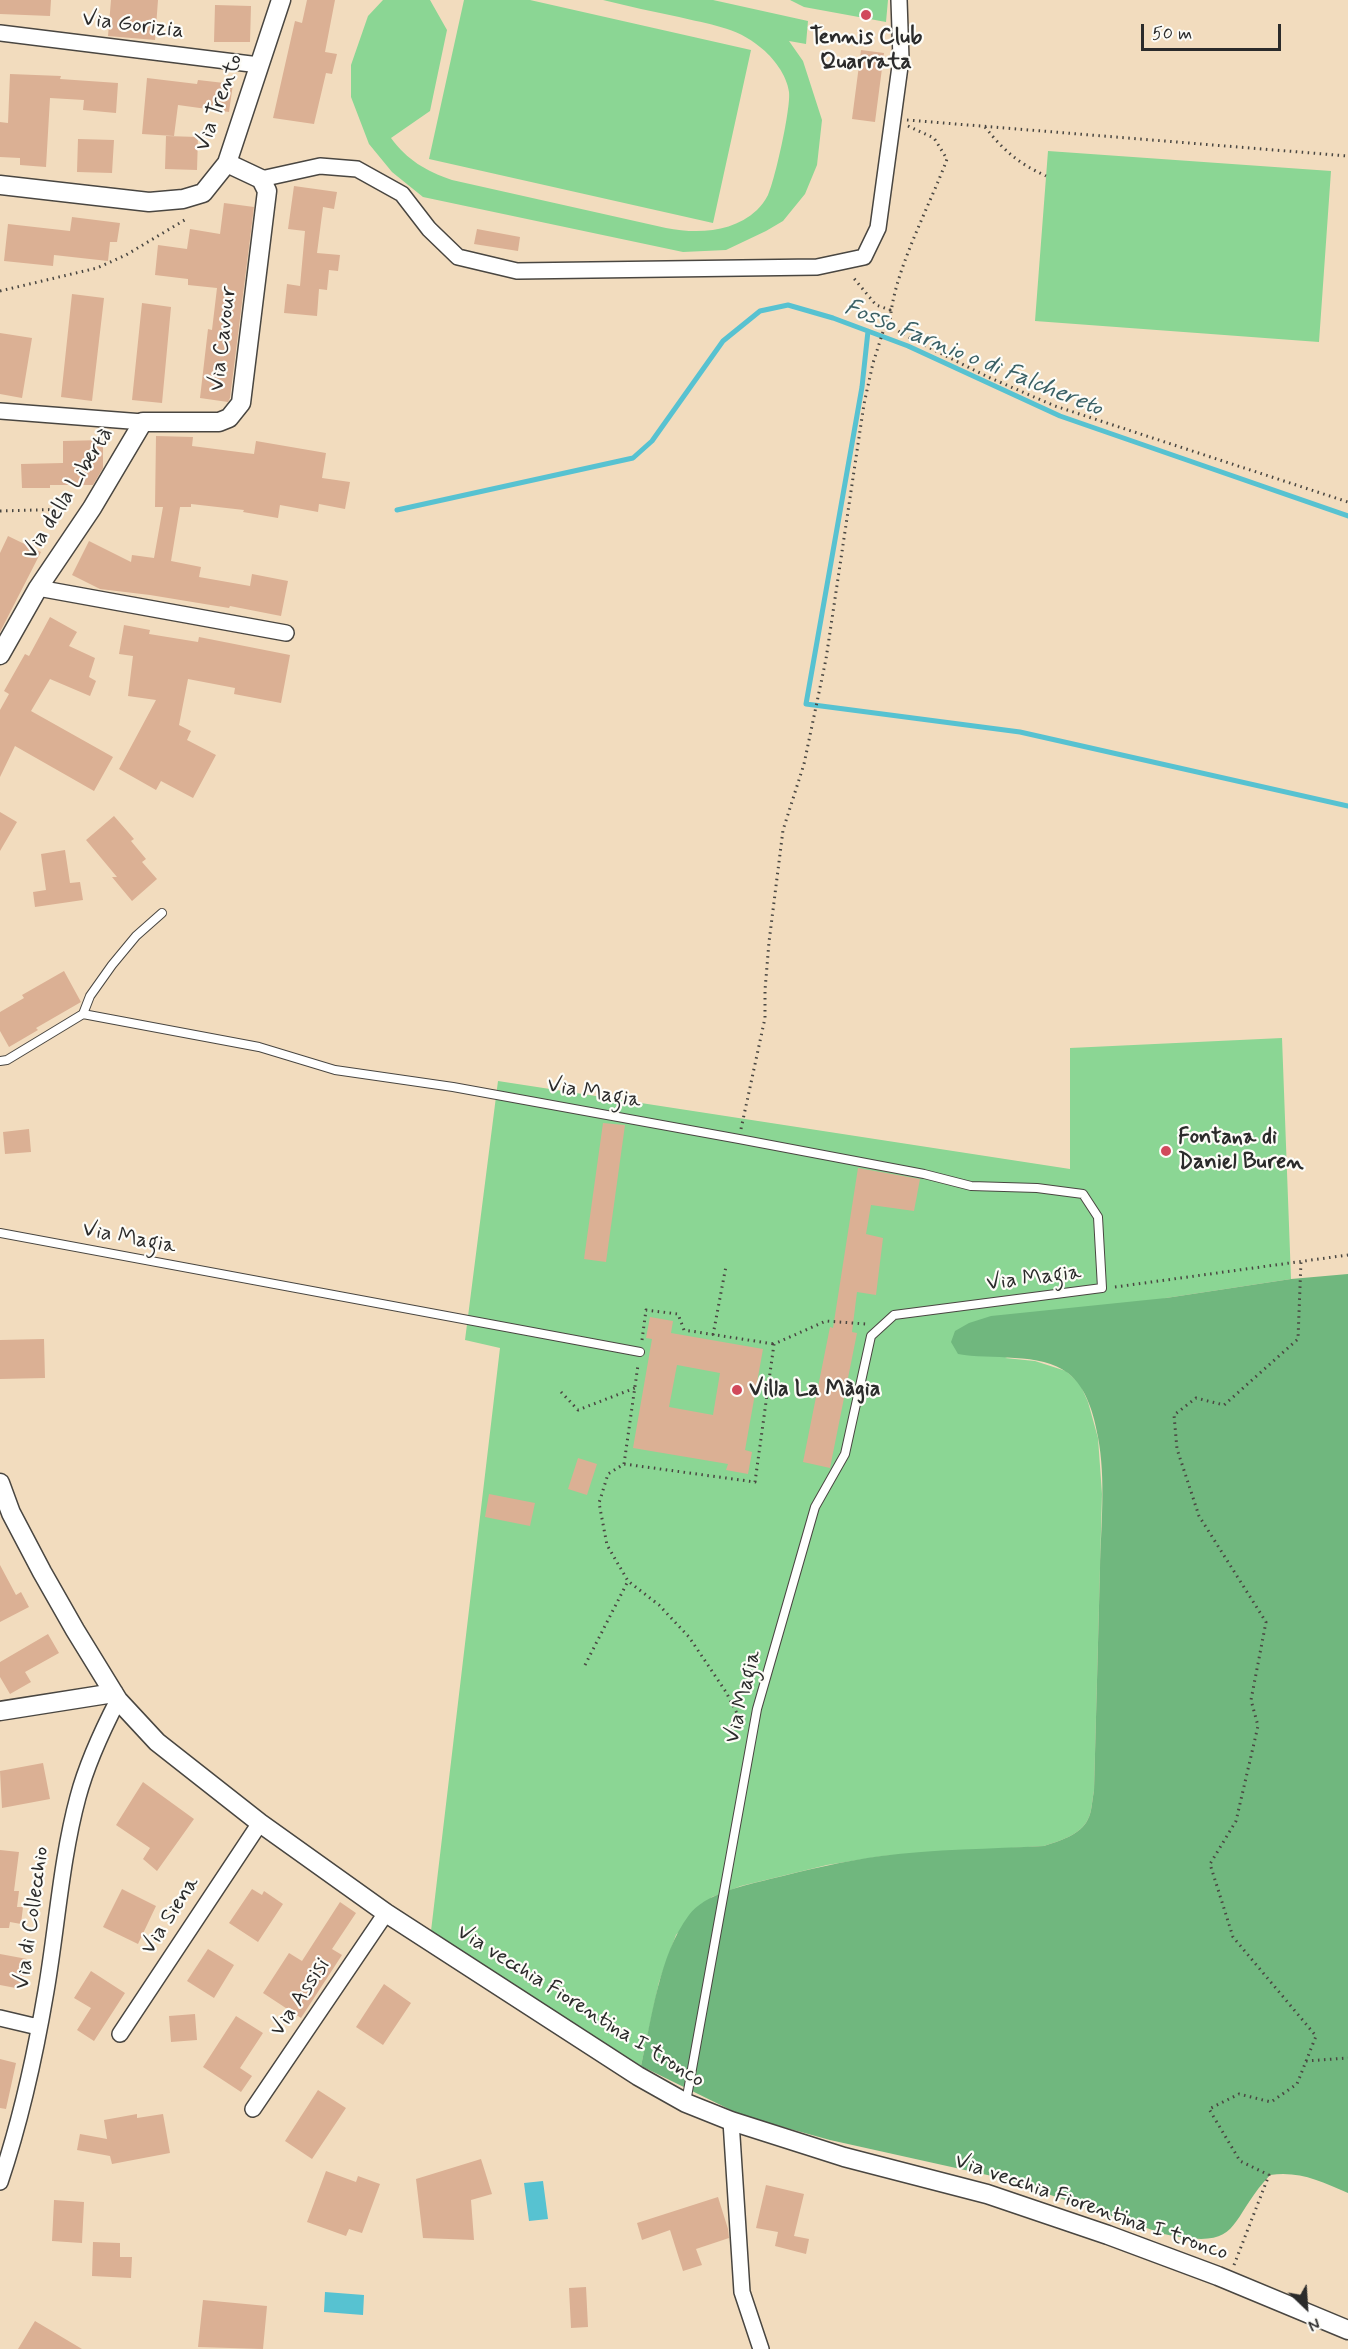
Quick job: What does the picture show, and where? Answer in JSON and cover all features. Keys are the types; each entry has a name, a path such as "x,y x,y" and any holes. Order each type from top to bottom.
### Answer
{"street":[{"name":"Via Trento","path":"202,193 227,163 281,0"},
{"path":"227,163 261,179 320,166 357,169 402,194 429,229 458,257 517,271 806,267 864,257 878,228 893,119 901,59 899,0"},
{"name":"Via Gorizia","path":"0,33 260,65"},
{"name":"Via Cavour","path":"0,411 143,422 219,422 229,418 241,403 267,190 261,179"},
{"path":"0,185 148,202 183,200 202,193"},
{"name":"Via della Libertà","path":"0,655 38,588 92,508 143,422"},
{"path":"38,588 286,633"},
{"name":"Via vecchia Fiorentina I tronco","path":"0,1483 11,1513 42,1572 116,1697 157,1742 260,1822 386,1912 638,2076 686,2103 731,2121 844,2157 987,2194 1053,2216 1218,2276 1348,2331"},
{"path":"0,1711 116,1697"},
{"name":"Via di Collecchio","path":"0,2182 26,2095 46,1991 68,1838 78,1795 116,1697"},
{"name":"Via Siena","path":"120,2034 260,1822"},
{"name":"Via Assisi","path":"253,2109 386,1912"},
{"path":"0,2018 38,2027"},
{"path":"731,2121 742,2292 761,2349"}],"lane":[{"path":"0,1061 7,1060 83,1014 90,996 112,965 136,936 162,913"},
{"name":"Via Magia","path":"83,1014 259,1047 335,1070 740,1138 924,1174 971,1186 1037,1188 1083,1194 1098,1217 1102,1288 894,1315 871,1336 845,1454 815,1507 750,1739 686,2103"},
{"name":"Via Magia","path":"0,1233 640,1352"}],"path":[{"path":"893,119 1348,156"},
{"path":"740,1138 765,1018 768,951 783,830 804,764 826,659 864,404 873,363 908,254 947,159 934,138 893,119"},
{"path":"984,126 1002,148 1022,165 1046,176"},
{"path":"0,291 97,268 126,255 187,219 199,204 202,193"},
{"path":"829,264 856,279 876,305 890,310"},
{"path":"890,310 890,324 904,335 988,377 1055,406 1348,502"},
{"path":"0,511 92,508"},
{"path":"1102,1288 1348,1255"},
{"path":"1231,2272 1269,2175 1239,2161 1209,2109 1239,2094 1271,2102 1297,2084 1316,2036 1233,1937 1210,1864 1236,1821 1258,1726 1251,1700 1266,1622 1199,1516 1177,1449 1174,1415 1196,1398 1224,1405 1298,1339 1301,1261"},
{"path":"713,1335 726,1266"},
{"path":"624,1464 646,1310 678,1314 684,1330 774,1344 826,1321 882,1325"},
{"path":"750,1739 726,1692 689,1637 659,1605 628,1581 607,1545 599,1503 608,1474 624,1464 755,1482 774,1344"},
{"path":"561,1392 578,1410 635,1388"},
{"path":"585,1665 628,1581"},
{"path":"1306,2061 1348,2058"}],"green space":[{"path":"383,0 430,0 447,30 430,111 391,138 410,159 425,169 452,180 666,228 690,231 714,230 737,223 757,210 766,199 775,175 785,128 789,100 788,86 779,67 770,56 742,35 711,24 603,0 713,0 808,21 806,44 789,41 803,61 822,120 817,165 805,194 783,221 766,231 726,250 683,252 423,197 392,172 369,144 351,97 351,65 368,16"},
{"path":"464,0 530,0 751,50 713,223 429,159"},
{"name":"Tennis Club Quarrata","path":"790,0 888,0 886,22 804,7"},
{"path":"1048,151 1331,171 1319,342 1035,321"},
{"path":"1282,1038 1291,1279 1166,1298 1005,1358 1035,1361 1066,1371 1080,1384 1088,1402 1098,1438 1102,1494 1094,1791 1085,1825 1069,1837 1044,1846 883,1856 827,1865 741,1886 712,1897 676,1935 659,1982 641,2066 431,1931 500,1348 465,1340 498,1081 1070,1169 1070,1048"},
{"path":"1348,1274 1348,2193 1300,2176 1270,2175 1238,2219 1221,2235 1208,2239 1164,2234 1001,2178 830,2140 743,2116 641,2066 658,1987 670,1949 689,1915 705,1901 749,1884 867,1858 921,1852 1044,1846 1075,1833 1085,1825 1089,1816 1094,1791 1102,1503 1102,1470 1094,1420 1085,1394 1068,1373 1057,1366 1030,1359 958,1354 951,1342 955,1331 969,1323 991,1316 1166,1298 1291,1279"}],"water":[{"path":"543,2181 548,2219 529,2221 524,2183"},
{"path":"325,2292 364,2295 363,2315 324,2312"}],"building":[{"path":"0,0 51,0 50,16 0,14"},
{"path":"111,0 158,0 155,40 108,36"},
{"path":"307,0 335,0 325,52 337,54 332,74 326,73 314,124 273,118 295,21 302,23"},
{"path":"215,5 251,6 250,42 214,42"},
{"path":"861,50 884,53 875,122 852,119"},
{"path":"10,74 61,76 60,79 118,83 116,113 83,110 84,100 50,98 46,167 20,165 20,158 0,157 0,122 8,123"},
{"path":"147,78 197,84 198,80 233,84 229,112 178,105 174,136 142,134"},
{"path":"166,136 198,137 197,170 165,169"},
{"path":"78,139 114,140 112,173 77,172"},
{"path":"294,186 337,192 334,209 323,207 317,253 340,255 338,271 329,270 327,290 319,289 317,316 284,313 287,284 300,286 305,231 288,229"},
{"path":"224,203 254,207 228,402 200,398 208,329 212,330 217,288 188,285 188,279 155,275 158,245 187,249 190,229 220,234"},
{"path":"72,217 120,223 117,242 110,242 108,261 54,255 53,266 4,261 8,224 70,231"},
{"path":"477,229 520,237 518,251 474,244"},
{"path":"72,294 104,298 92,401 61,397"},
{"path":"142,303 171,307 162,403 132,400"},
{"path":"0,333 32,338 22,398 0,394"},
{"path":"156,436 193,437 192,446 254,454 256,441 326,453 322,478 350,482 345,509 319,504 318,512 280,505 278,518 243,512 244,510 191,504 191,507 180,507 171,561 201,567 199,577 250,586 252,574 288,581 281,616 230,606 229,608 100,589 72,575 89,541 131,562 132,555 154,558 163,507 155,507"},
{"path":"103,440 103,468 93,485 50,485 50,488 22,488 21,464 63,463 63,441"},
{"path":"8,536 41,552 0,632 0,553"},
{"path":"50,617 77,632 69,646 95,658 89,677 96,681 90,696 50,679 31,711 113,757 94,791 15,746 0,777 0,710 9,694 4,691 25,654 29,656"},
{"path":"124,625 150,630 149,634 198,642 199,637 290,655 281,703 234,694 235,688 188,679 179,725 191,731 187,740 216,755 193,798 161,781 156,790 119,769 156,700 128,696 133,656 119,654"},
{"path":"0,812 17,822 0,851"},
{"path":"114,816 134,839 131,841 146,859 142,862 157,879 132,901 112,877 117,877 86,840"},
{"path":"65,850 70,883 80,882 83,900 35,907 33,892 46,890 41,854"},
{"path":"64,971 81,1002 36,1028 38,1030 9,1047 0,1031 0,1012 24,998 22,995"},
{"path":"603,1123 625,1125 606,1262 584,1259"},
{"path":"29,1129 31,1152 5,1154 3,1132"},
{"path":"858,1168 920,1179 914,1211 871,1205 866,1234 883,1238 876,1295 857,1292 852,1332 857,1333 830,1468 803,1462 830,1327 833,1328"},
{"name":"Villa La Màgia","path":"650,1317 673,1321 671,1333 763,1349 745,1450 752,1452 748,1474 726,1470 728,1464 633,1448 652,1339 646,1338","holes":["677,1365 720,1373 713,1415 669,1407"]},
{"path":"44,1339 45,1378 0,1379 0,1340"},
{"path":"578,1458 597,1464 587,1495 568,1489"},
{"path":"489,1494 535,1503 530,1526 485,1517"},
{"path":"0,1565 16,1595 21,1592 29,1607 0,1622"},
{"path":"48,1634 59,1653 25,1672 31,1682 10,1694 0,1677 0,1662"},
{"path":"43,1763 50,1799 2,1808 0,1771"},
{"path":"143,1782 194,1819 157,1871 143,1859 150,1848 116,1825"},
{"path":"0,1850 19,1852 14,1891 19,1891 17,1907 23,1907 21,1924 10,1922 9,1928 0,1928"},
{"path":"122,1889 156,1906 138,1944 103,1927"},
{"path":"252,1889 262,1895 264,1891 283,1904 258,1942 229,1923"},
{"path":"340,1902 356,1913 332,1949 342,1955 301,2018 263,1993 289,1953 302,1961"},
{"path":"208,1949 234,1965 214,1998 187,1981"},
{"path":"0,1954 27,1959 21,1989 0,1985"},
{"path":"91,1971 125,1993 94,2041 77,2030 91,2008 74,1998"},
{"path":"384,1984 411,2003 383,2045 356,2027"},
{"path":"195,2014 197,2040 171,2042 169,2016"},
{"path":"236,2016 263,2033 240,2068 252,2076 241,2092 203,2067"},
{"path":"0,2059 16,2063 6,2109 0,2108"},
{"path":"318,2090 346,2108 312,2159 285,2141"},
{"path":"137,2114 137,2118 163,2114 170,2153 112,2164 110,2156 77,2150 80,2134 107,2139 104,2120"},
{"path":"481,2159 492,2194 471,2200 474,2240 423,2238 416,2179"},
{"path":"326,2171 356,2182 358,2176 380,2184 362,2233 349,2229 346,2236 307,2222"},
{"path":"766,2185 804,2194 794,2236 809,2239 806,2254 775,2246 778,2232 756,2228"},
{"path":"718,2197 729,2238 696,2249 702,2265 683,2271 670,2230 642,2240 637,2223"},
{"path":"54,2200 84,2202 82,2243 52,2241"},
{"path":"93,2242 120,2243 120,2257 132,2257 131,2278 92,2276"},
{"path":"586,2287 588,2327 571,2328 569,2288"},
{"path":"203,2300 267,2306 263,2349 198,2347"},
{"path":"35,2321 82,2349 18,2349"}],"waterway":[{"name":"Fosso Farnio o di Falchereto","path":"397,510 633,458 652,441 723,341 760,311 788,305 833,318 908,346 1060,416 1348,516"},
{"path":"868,331 862,387 806,704 1020,732 1348,806"}],"place":[{"name":"Tennis Club Quarrata","path":"866,15"},
{"name":"Fontana di Daniel Buren","path":"1166,1151"},
{"name":"Villa La Màgia","path":"737,1390"}]}
